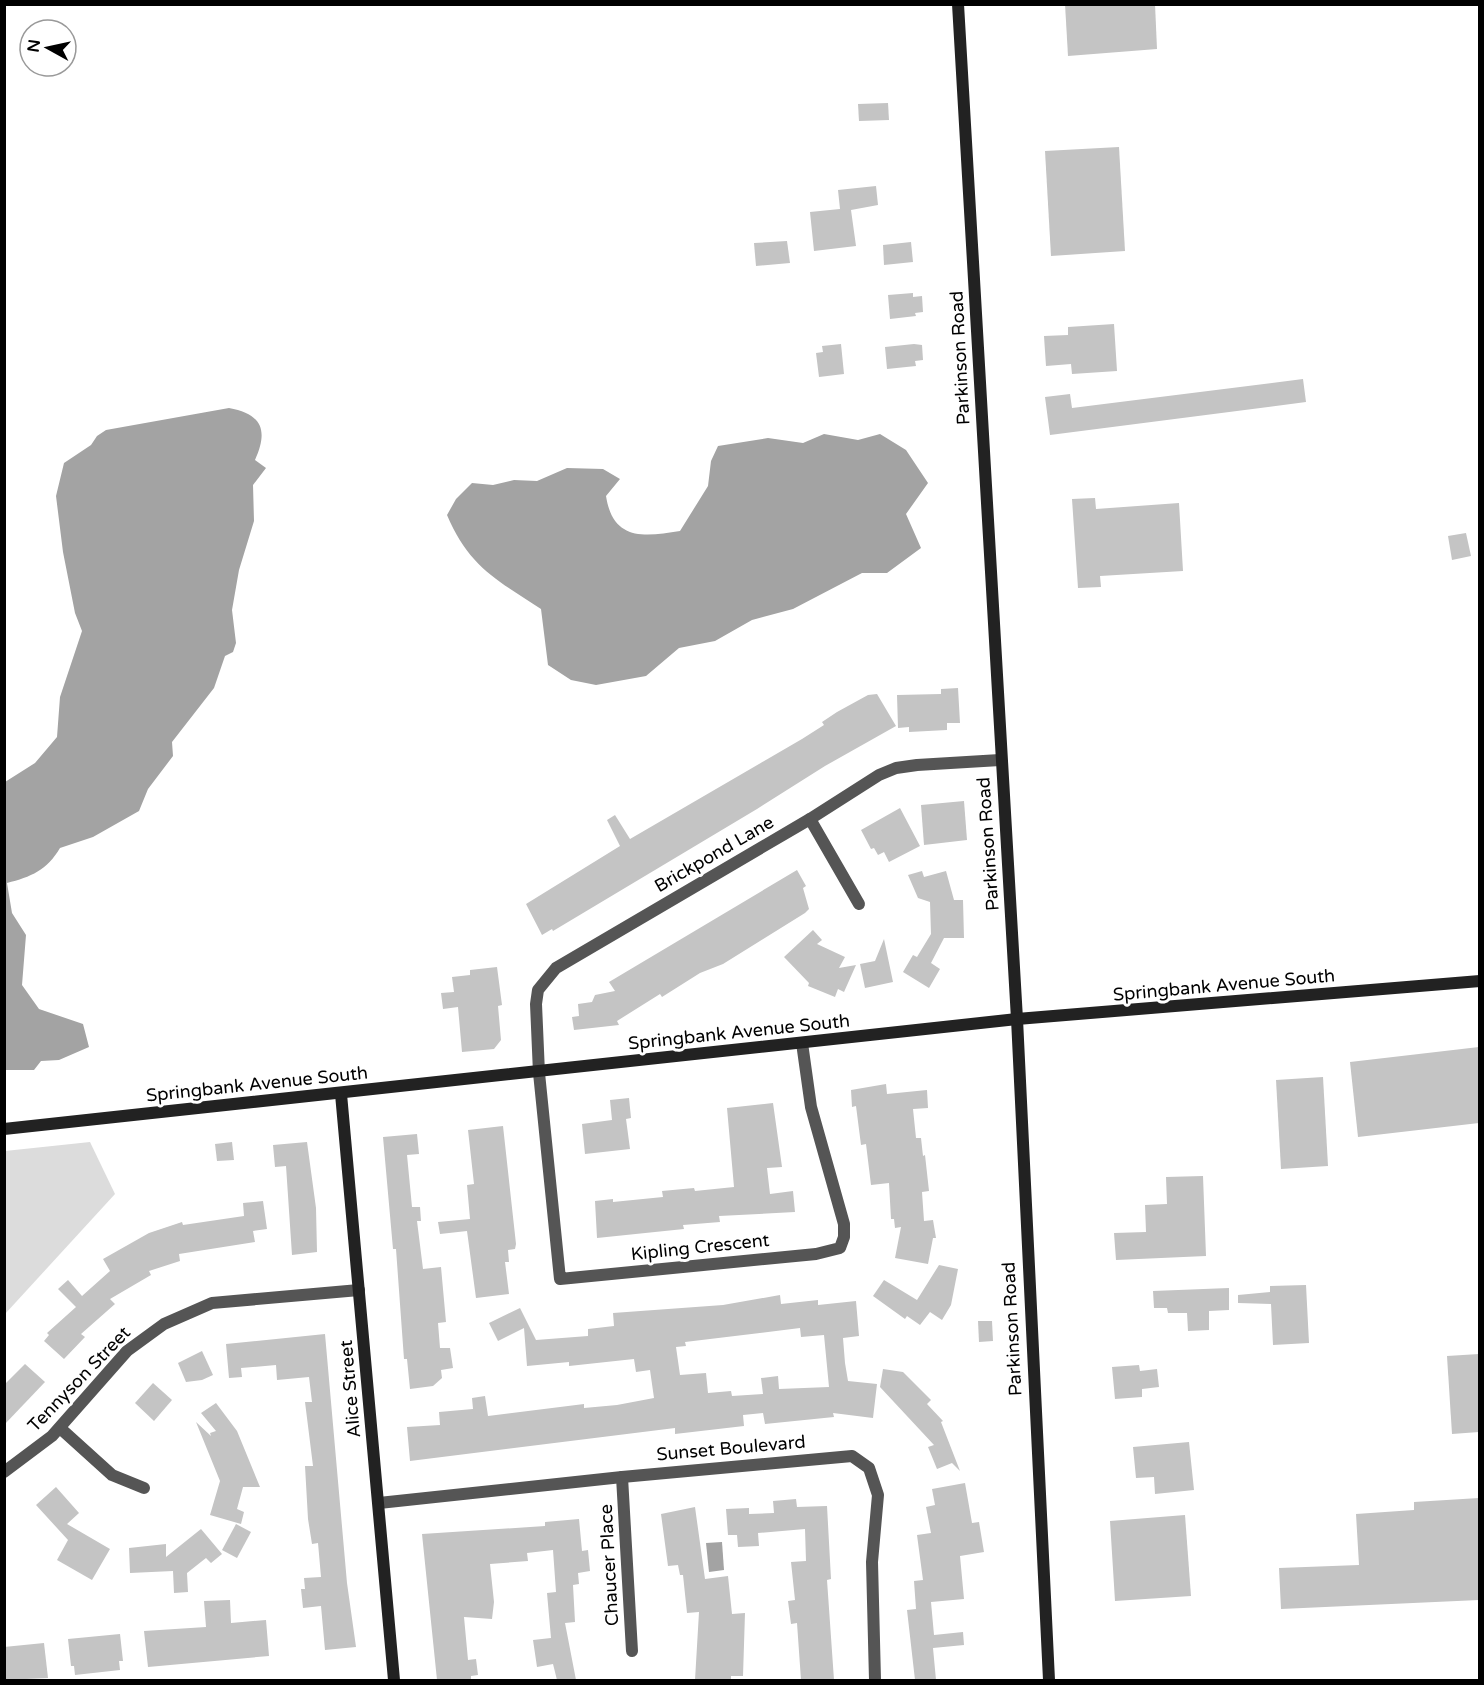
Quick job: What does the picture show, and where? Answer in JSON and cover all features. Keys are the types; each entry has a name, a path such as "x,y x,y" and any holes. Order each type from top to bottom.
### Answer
{"main road":[{"name":"Parkinson Road","path":"958,4 1000,760 1017,1019 1048,1680"},
{"name":"Springbank Avenue South","path":"4,1129 539,1073 1017,1019 1479,981"},
{"name":"Alice Street","path":"341,1094 394,1680"}],"street":[{"name":"Brickpond Lane","path":"539,1073 536,1004 538,990 554,969 810,819 875,777 896,768 1000,760"},
{"path":"810,819 859,904"},
{"name":"Kipling Crescent","path":"539,1073 560,1279 814,1254 840,1248 844,1237 844,1224 811,1107 802,1043"},
{"name":"Tennyson Street","path":"4,1472 37,1449 60,1428 127,1351 144,1336 185,1314 212,1303 359,1290"},
{"path":"60,1428 112,1475 144,1488"},
{"name":"Sunset Boulevard","path":"379,1503 842,1455 860,1461 869,1468 878,1495 872,1562 874,1680"},
{"name":"Chaucer Place","path":"622,1477 632,1651"}],"shaded area":[{"path":"229,408 249,414 259,425 261,440 255,460 266,468 253,485 254,521 239,570 232,610 236,643 233,652 225,656 214,688 172,742 173,756 148,789 139,811 93,837 60,848 50,862 38,872 7,883 12,913 26,935 22,985 39,1009 83,1024 89,1047 59,1060 41,1061 34,1070 5,1070 5,782 35,763 57,737 60,697 82,631 75,613 63,552 56,496 64,463 91,445 97,436 106,430"},
{"path":"824,434 858,440 880,434 906,450 928,483 906,514 921,548 887,573 862,573 793,609 752,620 715,641 679,648 646,676 596,685 571,680 548,665 541,609 498,580 475,560 465,548 447,515 456,499 472,483 493,485 514,480 537,481 567,468 603,469 620,479 606,496 615,521 623,528 632,533 643,534 680,531 708,486 711,461 718,446 768,438 803,443"},
{"path":"90,1142 115,1194 5,1314 5,1151"},
{"path":"722,1542 724,1570 709,1572 706,1543"}],"building":[{"path":"1065,4 1155,4 1157,49 1068,56"},
{"path":"888,103 889,120 859,121 858,104"},
{"path":"1119,147 1125,251 1051,256 1045,151"},
{"path":"876,186 878,205 851,210 856,246 814,251 810,212 840,209 838,190"},
{"path":"787,241 790,263 756,266 754,243"},
{"path":"911,242 913,262 884,265 883,245"},
{"path":"913,293 913,297 922,296 923,312 915,313 916,316 890,319 888,295"},
{"path":"1114,324 1117,371 1072,374 1071,364 1046,366 1044,336 1068,335 1068,327"},
{"path":"841,344 844,374 819,377 816,353 823,352 822,346"},
{"path":"922,345 923,360 915,361 916,366 887,369 885,347"},
{"path":"1303,379 1306,402 1050,435 1045,397 1070,394 1072,408"},
{"path":"1095,498 1096,509 1179,503 1183,571 1100,576 1101,587 1078,588 1072,499"},
{"path":"1466,533 1471,556 1452,560 1448,536"},
{"path":"958,688 960,723 947,723 947,730 909,732 909,727 898,728 897,695 941,694 941,689"},
{"path":"877,694 896,726 825,766 553,931 552,929 542,935 526,904 620,846 607,820 615,815 630,839 802,739 824,725 822,722 837,712 868,695"},
{"path":"964,801 967,840 924,845 921,805"},
{"path":"900,808 920,846 889,862 884,852 878,855 874,848 871,849 861,830"},
{"path":"797,870 806,886 803,888 809,909 805,913 723,964 700,973 662,997 660,994 617,1021 619,1025 574,1030 572,1017 579,1016 578,1004 592,1002 595,995 615,991 609,982"},
{"path":"922,871 924,877 946,871 954,900 963,900 964,938 944,938 931,963 940,969 929,988 903,972 913,955 917,957 931,934 930,902 918,898 908,875"},
{"path":"813,930 822,940 817,944 845,957 839,968 856,965 844,992 838,989 835,997 808,986 809,983 784,957"},
{"path":"884,939 893,982 865,988 860,964 875,961"},
{"path":"497,967 502,1005 498,1006 501,1040 494,1049 462,1052 458,1007 443,1009 441,993 454,992 452,977 470,975 470,970"},
{"path":"1479,1047 1479,1123 1358,1137 1350,1062"},
{"path":"1323,1077 1328,1166 1281,1169 1276,1080"},
{"path":"886,1084 887,1094 927,1090 928,1108 913,1109 916,1138 921,1138 923,1156 925,1155 929,1191 922,1192 924,1221 933,1220 936,1238 933,1238 928,1264 895,1258 901,1227 895,1228 894,1219 891,1219 889,1183 871,1185 866,1144 861,1145 856,1106 852,1107 851,1090"},
{"path":"629,1098 631,1118 626,1119 630,1149 585,1154 582,1124 612,1120 610,1100"},
{"path":"773,1103 782,1167 767,1168 770,1194 793,1191 795,1212 719,1216 720,1222 683,1225 684,1229 597,1238 595,1201 613,1199 613,1202 663,1197 662,1191 694,1188 695,1191 734,1187 727,1108"},
{"path":"503,1126 516,1244 515,1249 508,1250 509,1262 505,1262 509,1294 476,1298 467,1231 440,1234 438,1222 470,1219 467,1185 474,1184 468,1130"},
{"path":"417,1134 419,1154 407,1155 412,1207 420,1207 421,1221 417,1221 423,1269 441,1267 446,1322 438,1323 440,1348 450,1348 453,1368 441,1370 442,1378 433,1386 410,1389 407,1359 404,1359 396,1249 393,1249 383,1137"},
{"path":"232,1142 234,1160 217,1161 215,1144"},
{"path":"307,1142 316,1208 317,1252 292,1255 286,1166 275,1167 273,1145"},
{"path":"1203,1176 1206,1256 1116,1260 1114,1233 1146,1232 1145,1205 1167,1204 1166,1177"},
{"path":"263,1201 267,1229 253,1231 255,1242 179,1254 180,1261 149,1271 151,1275 110,1299 115,1304 81,1334 85,1337 64,1359 44,1341 49,1335 47,1333 76,1307 58,1289 68,1280 82,1296 110,1271 103,1259 149,1233 182,1222 183,1225 244,1216 243,1203"},
{"path":"939,1265 958,1269 951,1305 942,1320 930,1312 920,1325 907,1316 905,1319 873,1296 884,1280 917,1300"},
{"path":"1306,1285 1309,1343 1273,1345 1271,1304 1238,1303 1238,1295 1270,1292 1270,1286"},
{"path":"1229,1288 1229,1310 1209,1311 1209,1330 1188,1331 1187,1313 1168,1313 1167,1308 1154,1308 1153,1291"},
{"path":"780,1295 781,1304 818,1300 818,1305 856,1301 859,1336 843,1338 845,1363 848,1381 877,1384 873,1418 833,1413 834,1417 765,1424 763,1413 743,1415 744,1426 675,1434 675,1428 410,1461 407,1427 440,1425 439,1412 473,1409 472,1398 485,1396 488,1416 584,1404 584,1408 617,1405 654,1398 650,1370 636,1372 634,1359 569,1366 569,1362 527,1366 524,1328 498,1341 489,1323 520,1308 536,1340 588,1336 588,1329 614,1326 613,1313 723,1305","holes":["800,1328 801,1337 824,1335 829,1387 779,1389 778,1376 761,1378 763,1394 732,1396 731,1391 708,1393 706,1373 680,1375 676,1347 686,1346 685,1342"]},
{"path":"978,1321 992,1321 993,1341 979,1342"},
{"path":"325,1334 347,1583 356,1647 325,1650 321,1606 303,1608 301,1589 305,1589 304,1578 321,1577 318,1543 312,1544 308,1519 305,1466 313,1466 305,1402 312,1402 309,1377 277,1380 276,1365 241,1368 242,1377 229,1378 226,1344"},
{"path":"202,1351 213,1375 202,1380 186,1382 178,1363"},
{"path":"1479,1354 1479,1432 1452,1434 1447,1356"},
{"path":"25,1364 45,1382 4,1425 4,1385"},
{"path":"1139,1365 1140,1371 1157,1369 1159,1387 1142,1389 1142,1397 1115,1399 1112,1367"},
{"path":"883,1369 903,1372 931,1400 927,1404 943,1421 941,1422 960,1471 952,1463 937,1469 928,1447 934,1445 880,1387"},
{"path":"153,1383 172,1400 154,1421 135,1403"},
{"path":"216,1403 237,1431 260,1487 243,1487 237,1509 244,1512 241,1524 210,1515 220,1481 196,1422 211,1436 210,1433 216,1431 201,1413"},
{"path":"1189,1442 1194,1490 1155,1494 1154,1477 1136,1478 1133,1447"},
{"path":"965,1483 972,1523 979,1522 984,1552 960,1556 964,1599 931,1602 934,1635 963,1632 964,1645 933,1648 936,1680 915,1680 907,1610 916,1609 914,1581 923,1580 917,1535 931,1533 926,1507 935,1505 932,1489"},
{"path":"56,1487 79,1513 67,1524 110,1549 92,1580 57,1560 68,1540 36,1505"},
{"path":"1479,1498 1479,1600 1281,1609 1279,1568 1359,1565 1356,1514 1414,1510 1414,1502"},
{"path":"796,1499 797,1507 827,1506 831,1579 827,1580 834,1680 801,1680 797,1623 791,1624 788,1601 795,1600 791,1562 806,1561 805,1529 758,1533 759,1546 738,1547 737,1535 728,1535 726,1509 749,1508 749,1514 774,1513 773,1501"},
{"path":"695,1507 705,1579 728,1576 732,1614 745,1613 743,1676 731,1676 731,1680 695,1680 699,1612 687,1613 683,1575 680,1575 678,1565 668,1566 661,1514"},
{"path":"1185,1515 1191,1596 1115,1601 1110,1521"},
{"path":"579,1519 582,1551 588,1550 590,1571 578,1573 579,1584 573,1585 575,1622 565,1623 576,1680 557,1680 553,1664 537,1667 533,1640 551,1638 547,1593 556,1592 553,1550 527,1553 528,1561 490,1564 494,1602 492,1619 464,1617 468,1660 476,1659 478,1675 471,1676 471,1680 437,1680 422,1534 545,1526 545,1522"},
{"path":"236,1524 251,1532 237,1558 222,1550"},
{"path":"201,1529 222,1554 211,1563 206,1558 187,1573 188,1592 174,1593 173,1571 130,1573 129,1548 166,1544 166,1557"},
{"path":"230,1600 231,1623 266,1620 269,1656 148,1667 144,1631 206,1627 204,1601"},
{"path":"120,1634 123,1661 119,1661 120,1670 75,1675 74,1666 71,1666 68,1639"},
{"path":"44,1643 48,1678 4,1680 4,1647"}]}
